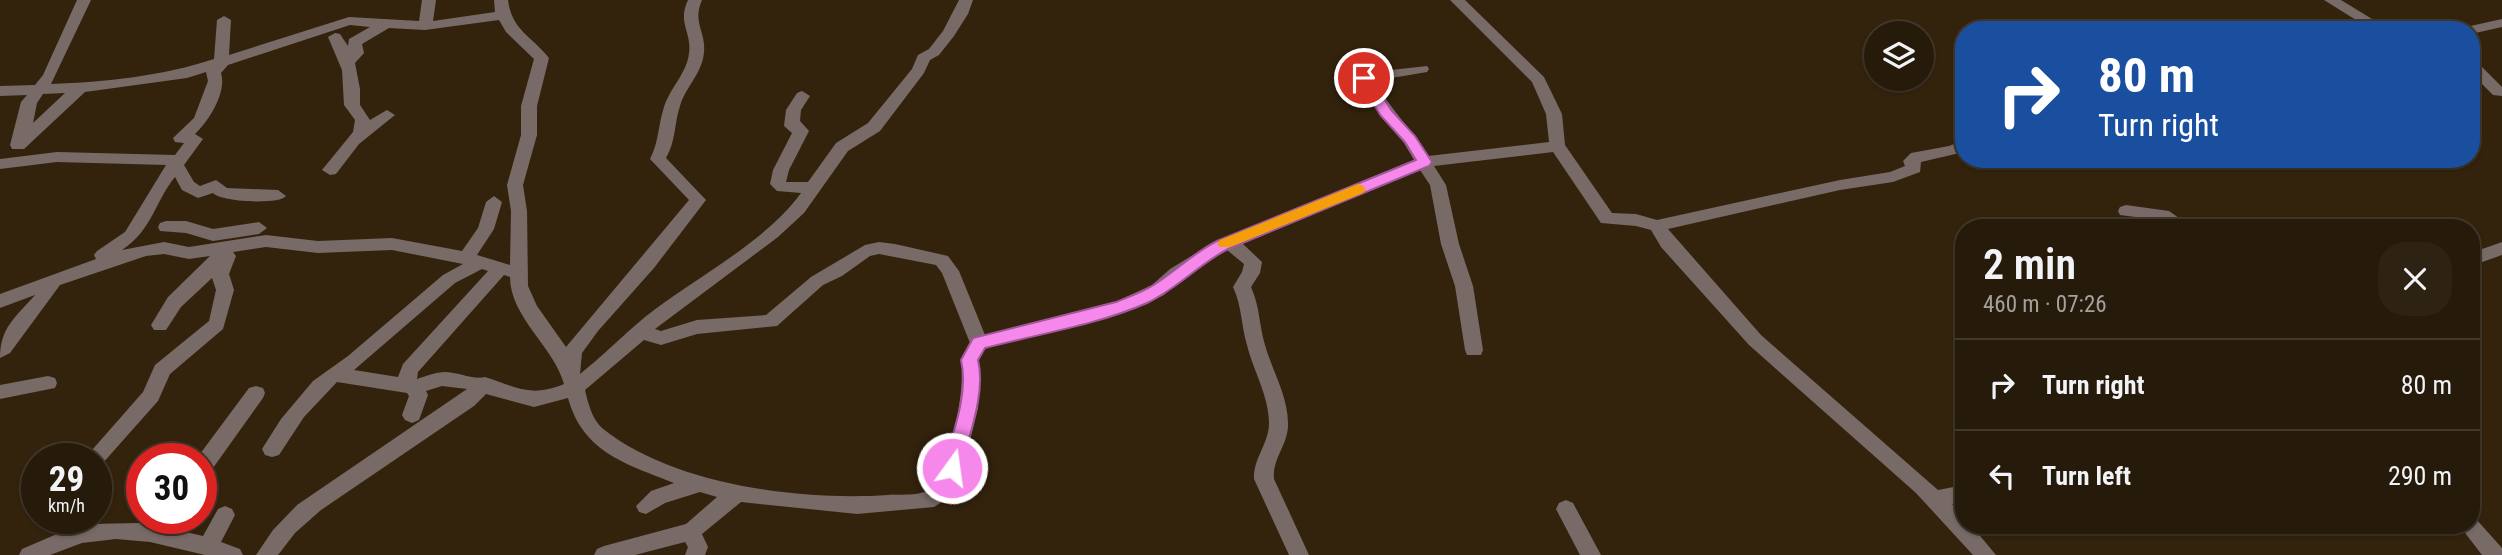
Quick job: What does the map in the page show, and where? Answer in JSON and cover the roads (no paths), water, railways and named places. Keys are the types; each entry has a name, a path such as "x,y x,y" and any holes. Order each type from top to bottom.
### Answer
{"street":[{"path":"21,142 29,102 50,76 84,0"},
{"path":"425,26 429,0"},
{"path":"572,380 573,352 698,200 658,159 665,146 672,105 687,80 697,52 690,13 695,0"},
{"path":"334,374 409,387 442,379 485,384 513,396 534,400 549,398 572,380 606,364 639,332 716,272 772,233 798,209 842,147 859,139 874,127 919,70 923,58 934,52 949,33 966,0"},
{"path":"1457,0 1539,80 1553,114 1557,146 1576,171 1594,203 1608,219 1636,220 1657,226 1840,185 1892,177 1914,168 1911,161 1917,158 1940,155 1955,149"},
{"path":"2331,0 2367,21"},
{"path":"3,88 80,88 174,75 222,63 299,35 349,21 425,26 503,5 511,29 542,58 529,106 529,135 515,186 519,211 509,270 523,297 561,354 585,421 602,440 646,464 698,483 727,492 800,502 858,506 927,500 944,491 967,407 972,369 970,360 979,343 1120,307 1158,290 1203,255 1229,242 1424,162 1557,146"},
{"path":"0,351 58,281 119,246 131,236 150,206 152,198 193,144 195,139 181,138 201,120 216,81 213,72 222,63 224,20"},
{"path":"2480,28 2502,23"},
{"path":"347,62 357,53 354,42 385,24"},
{"path":"335,37 347,62 354,96 352,105 363,120 361,134"},
{"path":"1422,69 1364,78 1386,113 1410,139 1438,185 1450,244 1464,286 1474,350"},
{"path":"2480,73 2500,93"},
{"path":"2480,81 2500,93"},
{"path":"0,163 8,152 80,88"},
{"path":"802,96 792,111 791,120 792,126 801,131 786,157 778,184 783,187 814,188"},
{"path":"330,170 361,134 387,115"},
{"path":"0,163 57,158 176,163"},
{"path":"176,163 183,179 198,192 216,186 222,193 278,195"},
{"path":"472,299 473,260 494,202"},
{"path":"2126,211 2163,215 2170,219"},
{"path":"1657,226 1667,243 1755,340 1935,499 1955,521"},
{"path":"166,227 213,235 259,228"},
{"path":"0,301 116,258 164,248 193,230"},
{"path":"164,248 189,253 267,240 318,247 392,244 509,270"},
{"path":"1229,242 1253,262 1251,273 1242,287 1250,305 1256,346 1264,362 1279,420 1278,438 1263,466 1264,479 1299,555"},
{"path":"639,332 661,338 697,327 771,321 817,281 836,272 865,251 879,248 942,260 950,271 979,343"},
{"path":"2480,257 2502,248"},
{"path":"160,325 168,307 216,265 223,249"},
{"path":"109,443 151,396 162,370 217,324 225,290 220,274 228,256 223,249"},
{"path":"272,449 286,424 341,366 355,361 473,260"},
{"path":"409,387 410,369 472,299 509,270"},
{"path":"0,392 48,383"},
{"path":"266,555 287,526 316,501 334,492 443,414 467,401 485,384"},
{"path":"409,387 419,395 412,415"},
{"path":"217,447 257,393"},
{"path":"646,506 653,497 688,490 698,483"},
{"path":"604,555 691,532 732,497 744,493"},
{"path":"1935,499 1955,495"},
{"path":"1566,509 1591,555"},
{"path":"208,547 225,515"},
{"path":"29,555 81,535 112,530 126,531"},
{"path":"691,532 698,547 695,555"},
{"path":"146,534 233,555"},
{"path":"1967,534 1986,555"},
{"path":"2477,534 2495,555"}]}
